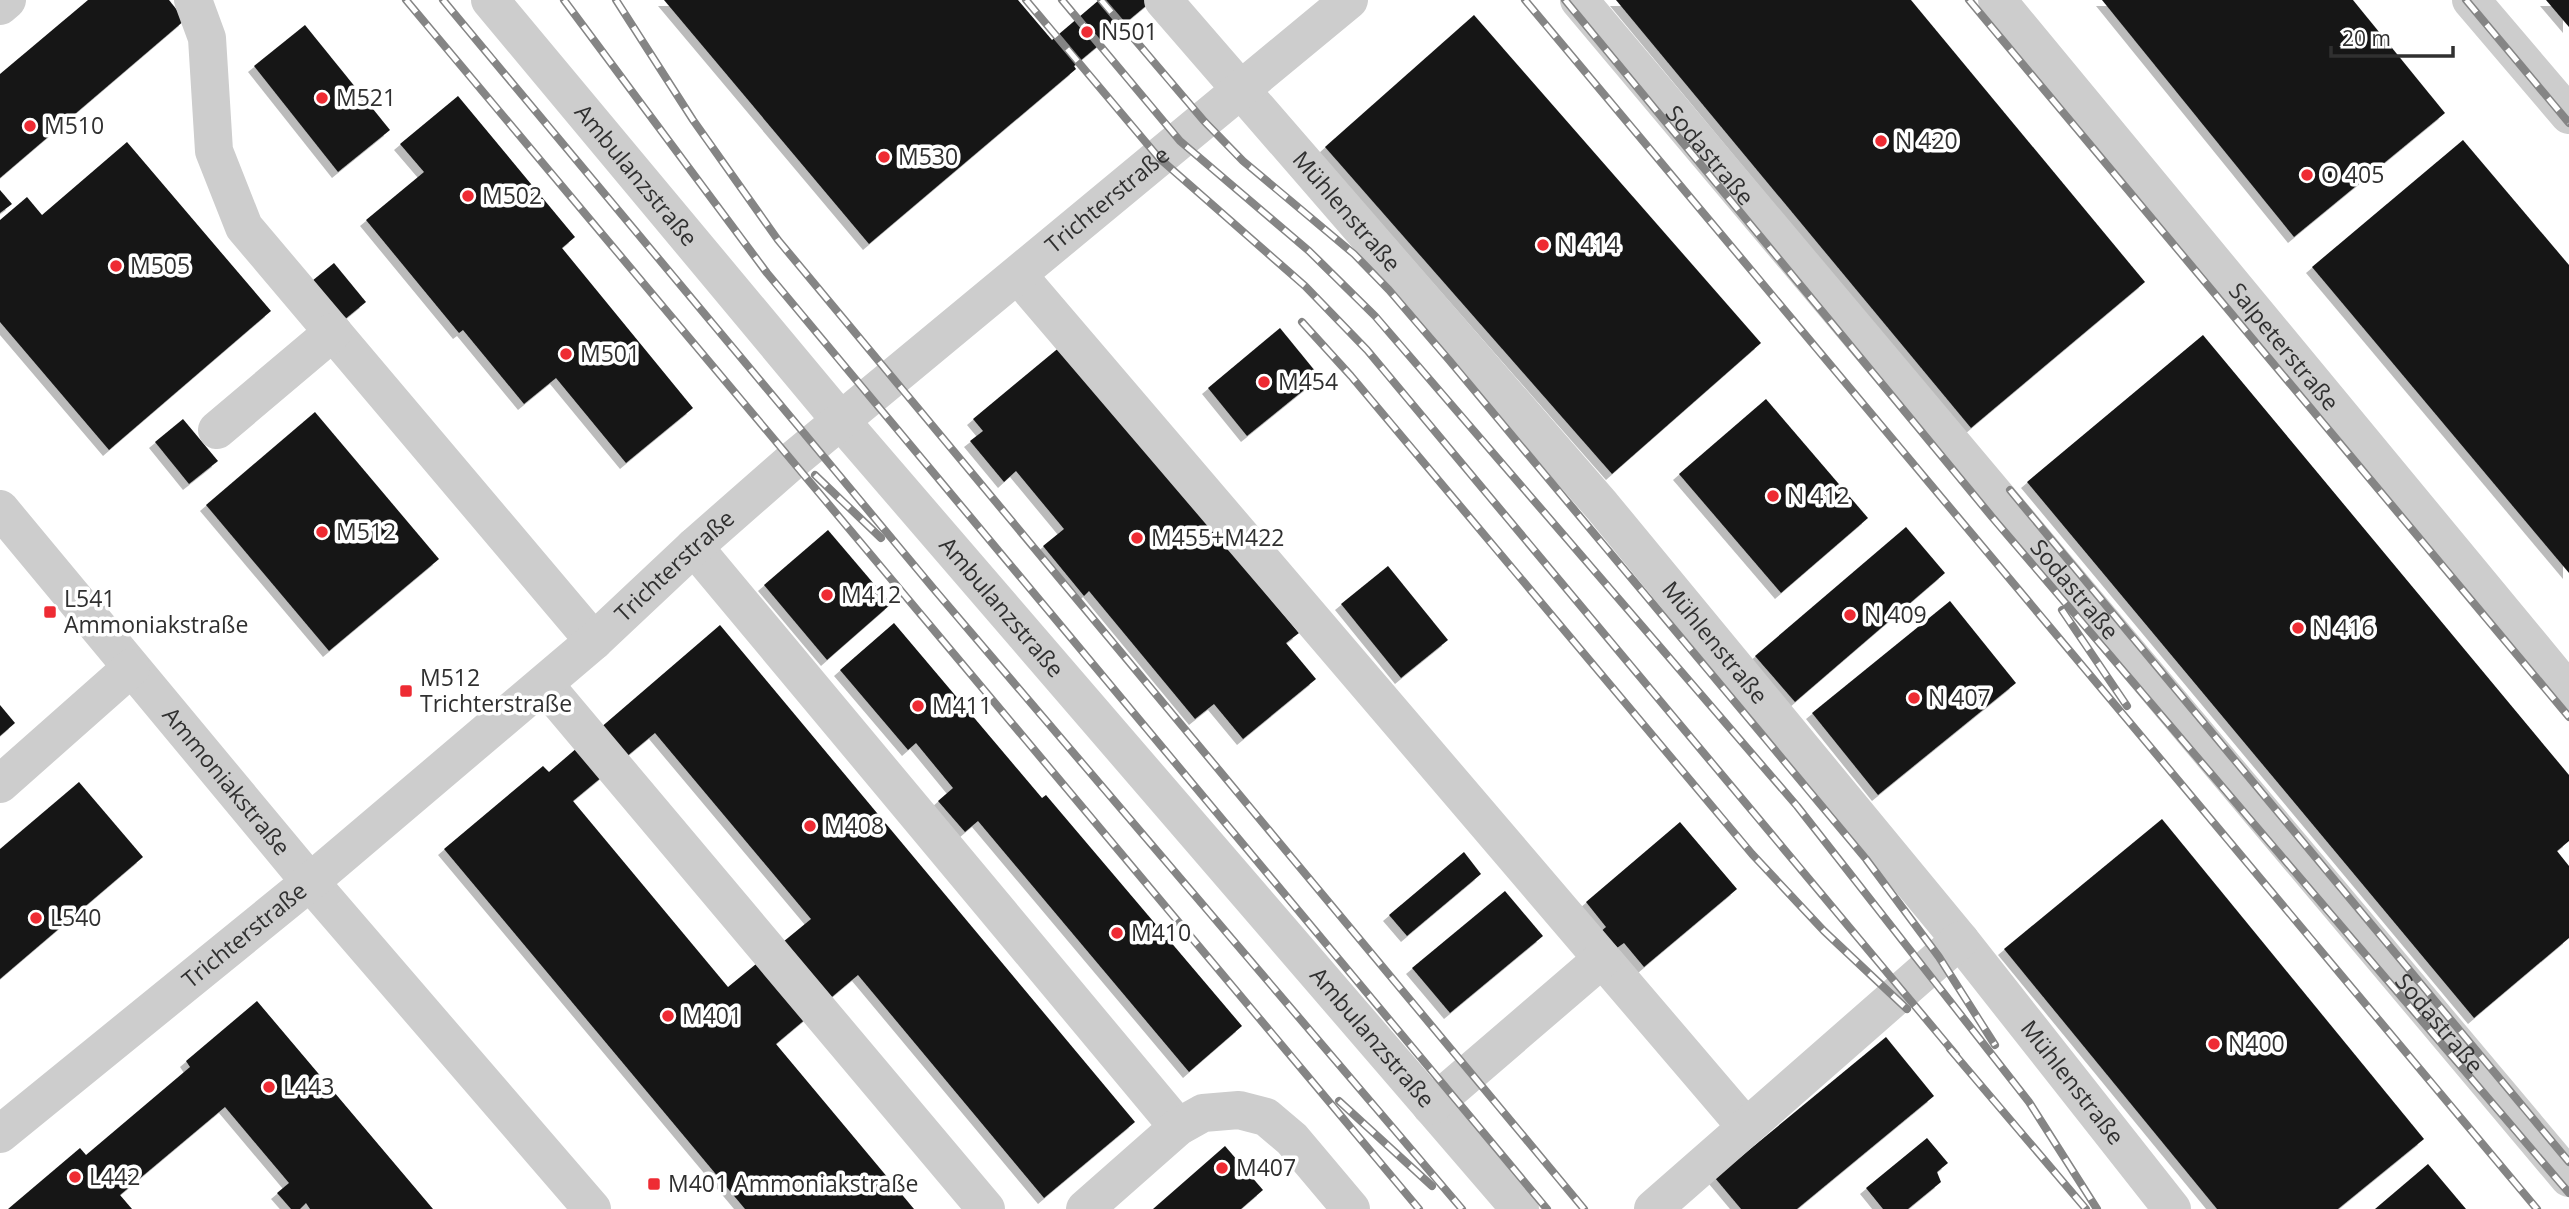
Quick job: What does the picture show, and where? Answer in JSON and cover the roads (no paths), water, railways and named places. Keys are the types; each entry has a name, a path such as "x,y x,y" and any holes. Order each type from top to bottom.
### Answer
{"street":[{"path":"0,6 7,0"},
{"path":"193,0 207,37 214,152 244,227 594,641"},
{"name":"Ambulanzstraße","path":"490,0 841,421 1520,1209"},
{"name":"Mühlenstraße","path":"1163,0 1602,506 1960,940 2172,1209"},
{"name":"Trichterstraße","path":"0,1134 310,882 594,641 694,547 792,461 1349,0"},
{"name":"Sodastraße","path":"1579,0 2569,1178"},
{"name":"Salpeterstraße","path":"1997,0 2569,692"},
{"path":"2471,0 2569,115"},
{"path":"1018,275 1746,1127"},
{"path":"216,430 333,332"},
{"name":"Ammoniakstraße","path":"0,509 310,882 592,1209"},
{"path":"694,547 1178,1127"},
{"path":"0,784 131,668"},
{"path":"544,684 986,1209"},
{"path":"1653,1209 1960,940"},
{"path":"1431,1106 1602,958"},
{"path":"1085,1209 1178,1127 1203,1113 1239,1110 1266,1117 1292,1139 1351,1209"}],"railway":[{"path":"406,0 1419,1209"},
{"path":"443,0 933,588 1462,1209"},
{"path":"564,0 767,273 1547,1209"},
{"path":"616,0 693,120 778,240 1584,1209"},
{"path":"1026,0 1159,158 1305,286 1367,350 1956,1055"},
{"path":"1062,0 1180,141 1309,251 1375,316 1797,806 2029,1102 2097,1209"},
{"path":"1101,0 1204,121 1243,161 1354,254 1449,360 1866,859 1939,957 1995,1045"},
{"path":"1525,0 2537,1209"},
{"path":"1565,0 1992,517 2569,1193"},
{"path":"1969,0 2569,717"},
{"path":"2466,0 2569,123"},
{"path":"1302,322 1351,376 1752,854 1824,931 1907,1009"},
{"path":"815,475 881,538"},
{"path":"2010,490 2569,1162"},
{"path":"2062,610 2127,706"},
{"path":"1950,1049 2086,1209"},
{"path":"1339,1101 1432,1186"}],"place":[{"name":"N501","path":"1087,32"},
{"name":"M521","path":"322,98"},
{"name":"M510","path":"30,126"},
{"name":"N 420","path":"1881,141"},
{"name":"M530","path":"884,157"},
{"name":"O 405","path":"2307,175"},
{"name":"M502","path":"468,196"},
{"name":"N 414","path":"1543,245"},
{"name":"M505","path":"116,266"},
{"name":"M501","path":"566,354"},
{"name":"M454","path":"1264,382"},
{"name":"N 412","path":"1773,496"},
{"name":"M512","path":"322,532"},
{"name":"M455+M422","path":"1137,538"},
{"name":"M412","path":"827,595"},
{"name":"L541 Ammoniakstraße","path":"50,612"},
{"name":"N 409","path":"1850,615"},
{"name":"N 416","path":"2298,628"},
{"name":"M512 Trichterstraße","path":"406,691"},
{"name":"N 407","path":"1914,698"},
{"name":"M411","path":"918,706"},
{"name":"M408","path":"810,826"},
{"name":"L540","path":"36,918"},
{"name":"M410","path":"1117,933"},
{"name":"M401","path":"668,1016"},
{"name":"N400","path":"2214,1044"},
{"name":"L443","path":"269,1087"},
{"name":"M407","path":"1222,1168"},
{"name":"L442","path":"75,1177"},
{"name":"M401 Ammoniakstraße","path":"654,1184"}]}
